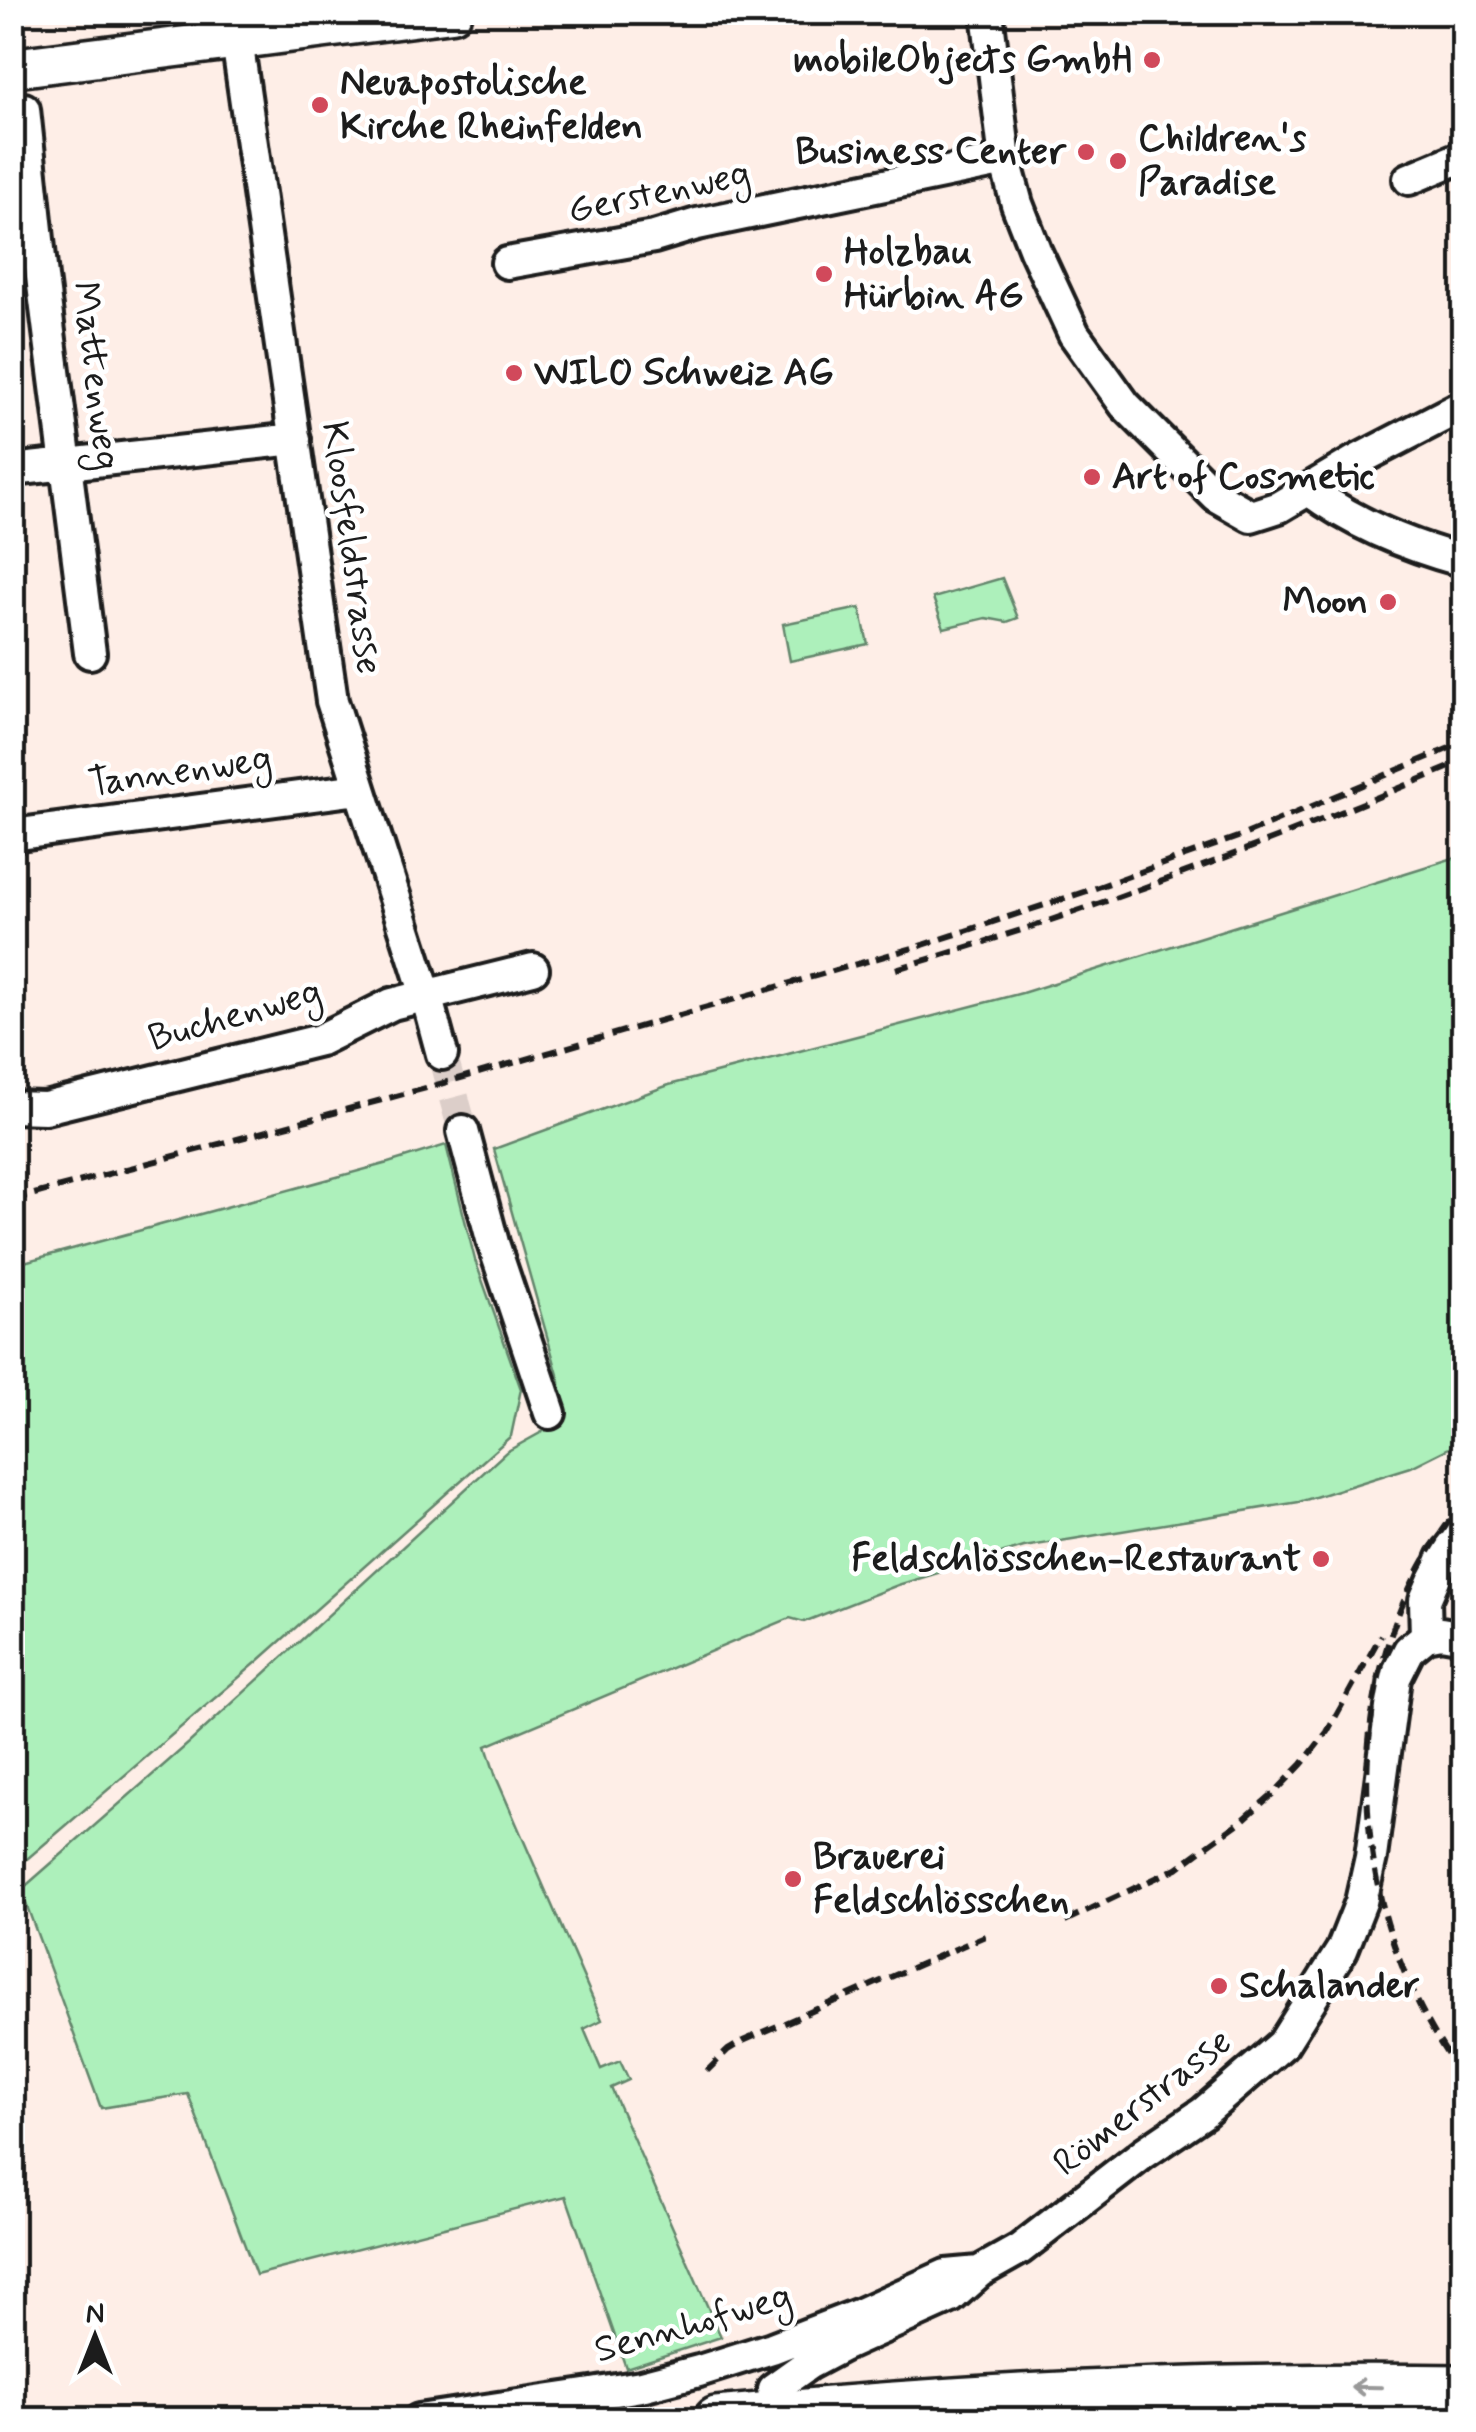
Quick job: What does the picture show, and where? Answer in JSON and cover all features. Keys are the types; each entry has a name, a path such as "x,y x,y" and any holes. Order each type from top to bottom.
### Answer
{"highway":[{"path":"717,2420 1052,2393 1264,2386 1464,2388"}],"main road":[{"path":"12,68 452,12"}],"street":[{"path":"986,12 1005,160 1017,204 1074,334 1126,404 1216,496 1251,516 1280,507 1356,461 1464,405"},
{"name":"Kloosfeldstrasse","path":"237,40 332,701 442,1054"},
{"name":"Mattenweg","path":"24,109 27,279 65,464 90,653"},
{"path":"1409,178 1464,156"},
{"name":"Gerstenweg","path":"506,263 654,237 696,224 1005,160"},
{"path":"12,470 295,438"},
{"path":"1308,490 1337,511 1427,551 1464,562"},
{"name":"Tannenweg","path":"12,836 358,789"},
{"name":"Buchenweg","path":"12,1107 45,1108 320,1040 392,1004 533,970"},
{"path":"463,1130 493,1243 550,1413"},
{"path":"1464,1531 1444,1558 1425,1600 1426,1636 1441,1633 1464,1637"},
{"name":"Römerstrasse","path":"773,2389 842,2346 951,2297 979,2272 1020,2249 1144,2153 1203,2113 1283,2044 1352,1929 1371,1857 1395,1678 1409,1650 1426,1636"},
{"name":"Sennhofweg","path":"419,2420 670,2378 772,2348 946,2275 979,2272"}],"green space":[{"path":"1002,578 1018,618 1007,622 986,618 944,628 933,598"},
{"path":"860,608 868,644 790,661 783,624"},
{"path":"1463,855 1463,1441 1411,1467 1299,1502 1024,1547 898,1585 804,1622 790,1618 486,1746 602,2020 584,2029 601,2069 620,2061 629,2080 611,2088 721,2337 626,2368 566,2196 256,2275 188,2094 101,2108 21,1890 189,1743 506,1452 560,1422 560,1382 494,1149 669,1085 1022,993"},
{"path":"446,1145 475,1260 521,1389 511,1436 257,1662 13,1871 13,1265"}],"tunnel":[{"path":"442,1054 463,1131"}],"railway":[{"path":"12,1200 426,1088 923,945 1246,834 1464,742"},
{"path":"896,969 1040,924 1183,873 1464,761"},
{"path":"1464,1502 1420,1567 1390,1637 1372,1712 1367,1789 1374,1866 1393,1941 1423,2012 1464,2078"},
{"path":"1065,1921 1177,1868 1277,1790 1327,1732 1381,1635"},
{"path":"707,2071 743,2041 985,1936"}],"place":[{"name":"mobileObjects GmbH","path":"1152,60"},
{"name":"Neuapostolische Kirche Rheinfelden","path":"320,105"},
{"name":"Business Center","path":"1086,152"},
{"name":"Children's Paradise","path":"1118,161"},
{"name":"Holzbau Hürbin AG","path":"824,274"},
{"name":"WILO Schweiz AG","path":"514,373"},
{"name":"Art of Cosmetic","path":"1092,477"},
{"name":"Moon","path":"1388,602"},
{"name":"Feldschlösschen-Restaurant","path":"1321,1559"},
{"name":"Brauerei Feldschlösschen","path":"793,1879"},
{"name":"Schalander","path":"1219,1986"}]}
